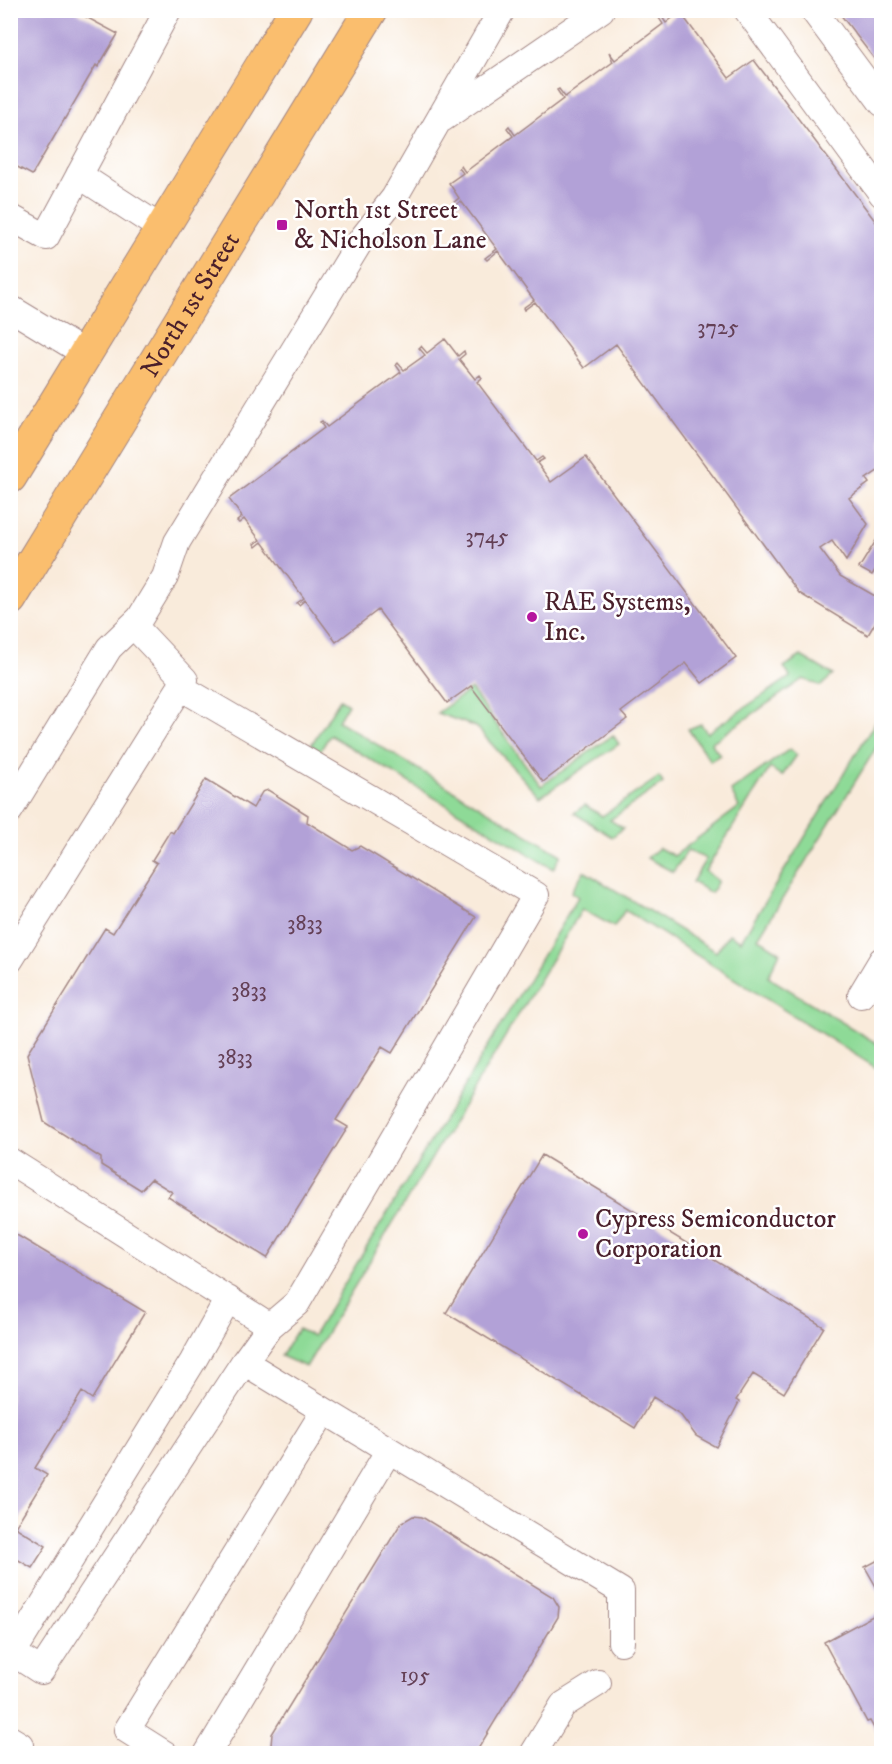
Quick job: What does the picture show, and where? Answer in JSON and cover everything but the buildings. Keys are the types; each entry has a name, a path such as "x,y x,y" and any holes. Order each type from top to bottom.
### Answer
{"main road":[{"path":"10,477 296,10"},
{"name":"North 1st Street","path":"10,599 367,12"}],"lane":[{"path":"10,217 46,237 168,10"},
{"path":"10,810 109,648 134,626 165,577 177,542 361,240 394,198 502,10"},
{"path":"437,123 601,10"},
{"path":"747,10 882,194"},
{"path":"813,10 882,103"},
{"path":"79,175 162,229"},
{"path":"10,308 86,354"},
{"path":"10,960 185,680 134,626"},
{"path":"182,688 536,896 297,1303 270,1326 244,1362 41,1671 12,1652 193,1361 228,1299"},
{"path":"861,995 882,960"},
{"path":"10,1161 270,1326"},
{"path":"244,1362 621,1590 621,1642"},
{"path":"165,1754 127,1730 324,1411"},
{"path":"207,1754 389,1450"},
{"path":"533,1754 563,1705 598,1683"},
{"path":"10,1739 20,1745 15,1754"}],"green space":[{"path":"801,656 833,675 821,686 803,679 711,743 720,755 710,761 688,729 701,724 707,733 790,677 784,667"},
{"path":"471,689 541,786 613,735 619,744 540,797 476,727 437,713"},
{"path":"340,699 348,704 338,721 561,855 553,869 330,735 320,751 311,745"},
{"path":"881,713 881,740 758,938 780,952 768,977 881,1046 881,1071 625,910 614,927 582,909 306,1367 281,1356 298,1329 313,1336 578,897 571,892 584,871 716,952 729,934 741,941"},
{"path":"790,749 797,755 782,776 770,768 705,871 718,881 711,893 692,882 706,859 688,850 673,872 647,858 659,848 674,856 739,807 731,791"},
{"path":"659,777 663,783 610,820 623,828 612,837 574,813 585,805 602,816"}],"place":[{"name":"North 1st Street & Nicholson Lane","path":"282,225"},
{"name":"RAE Systems, Inc.","path":"532,617"},
{"name":"Cypress Semiconductor Corporation","path":"583,1234"}]}
